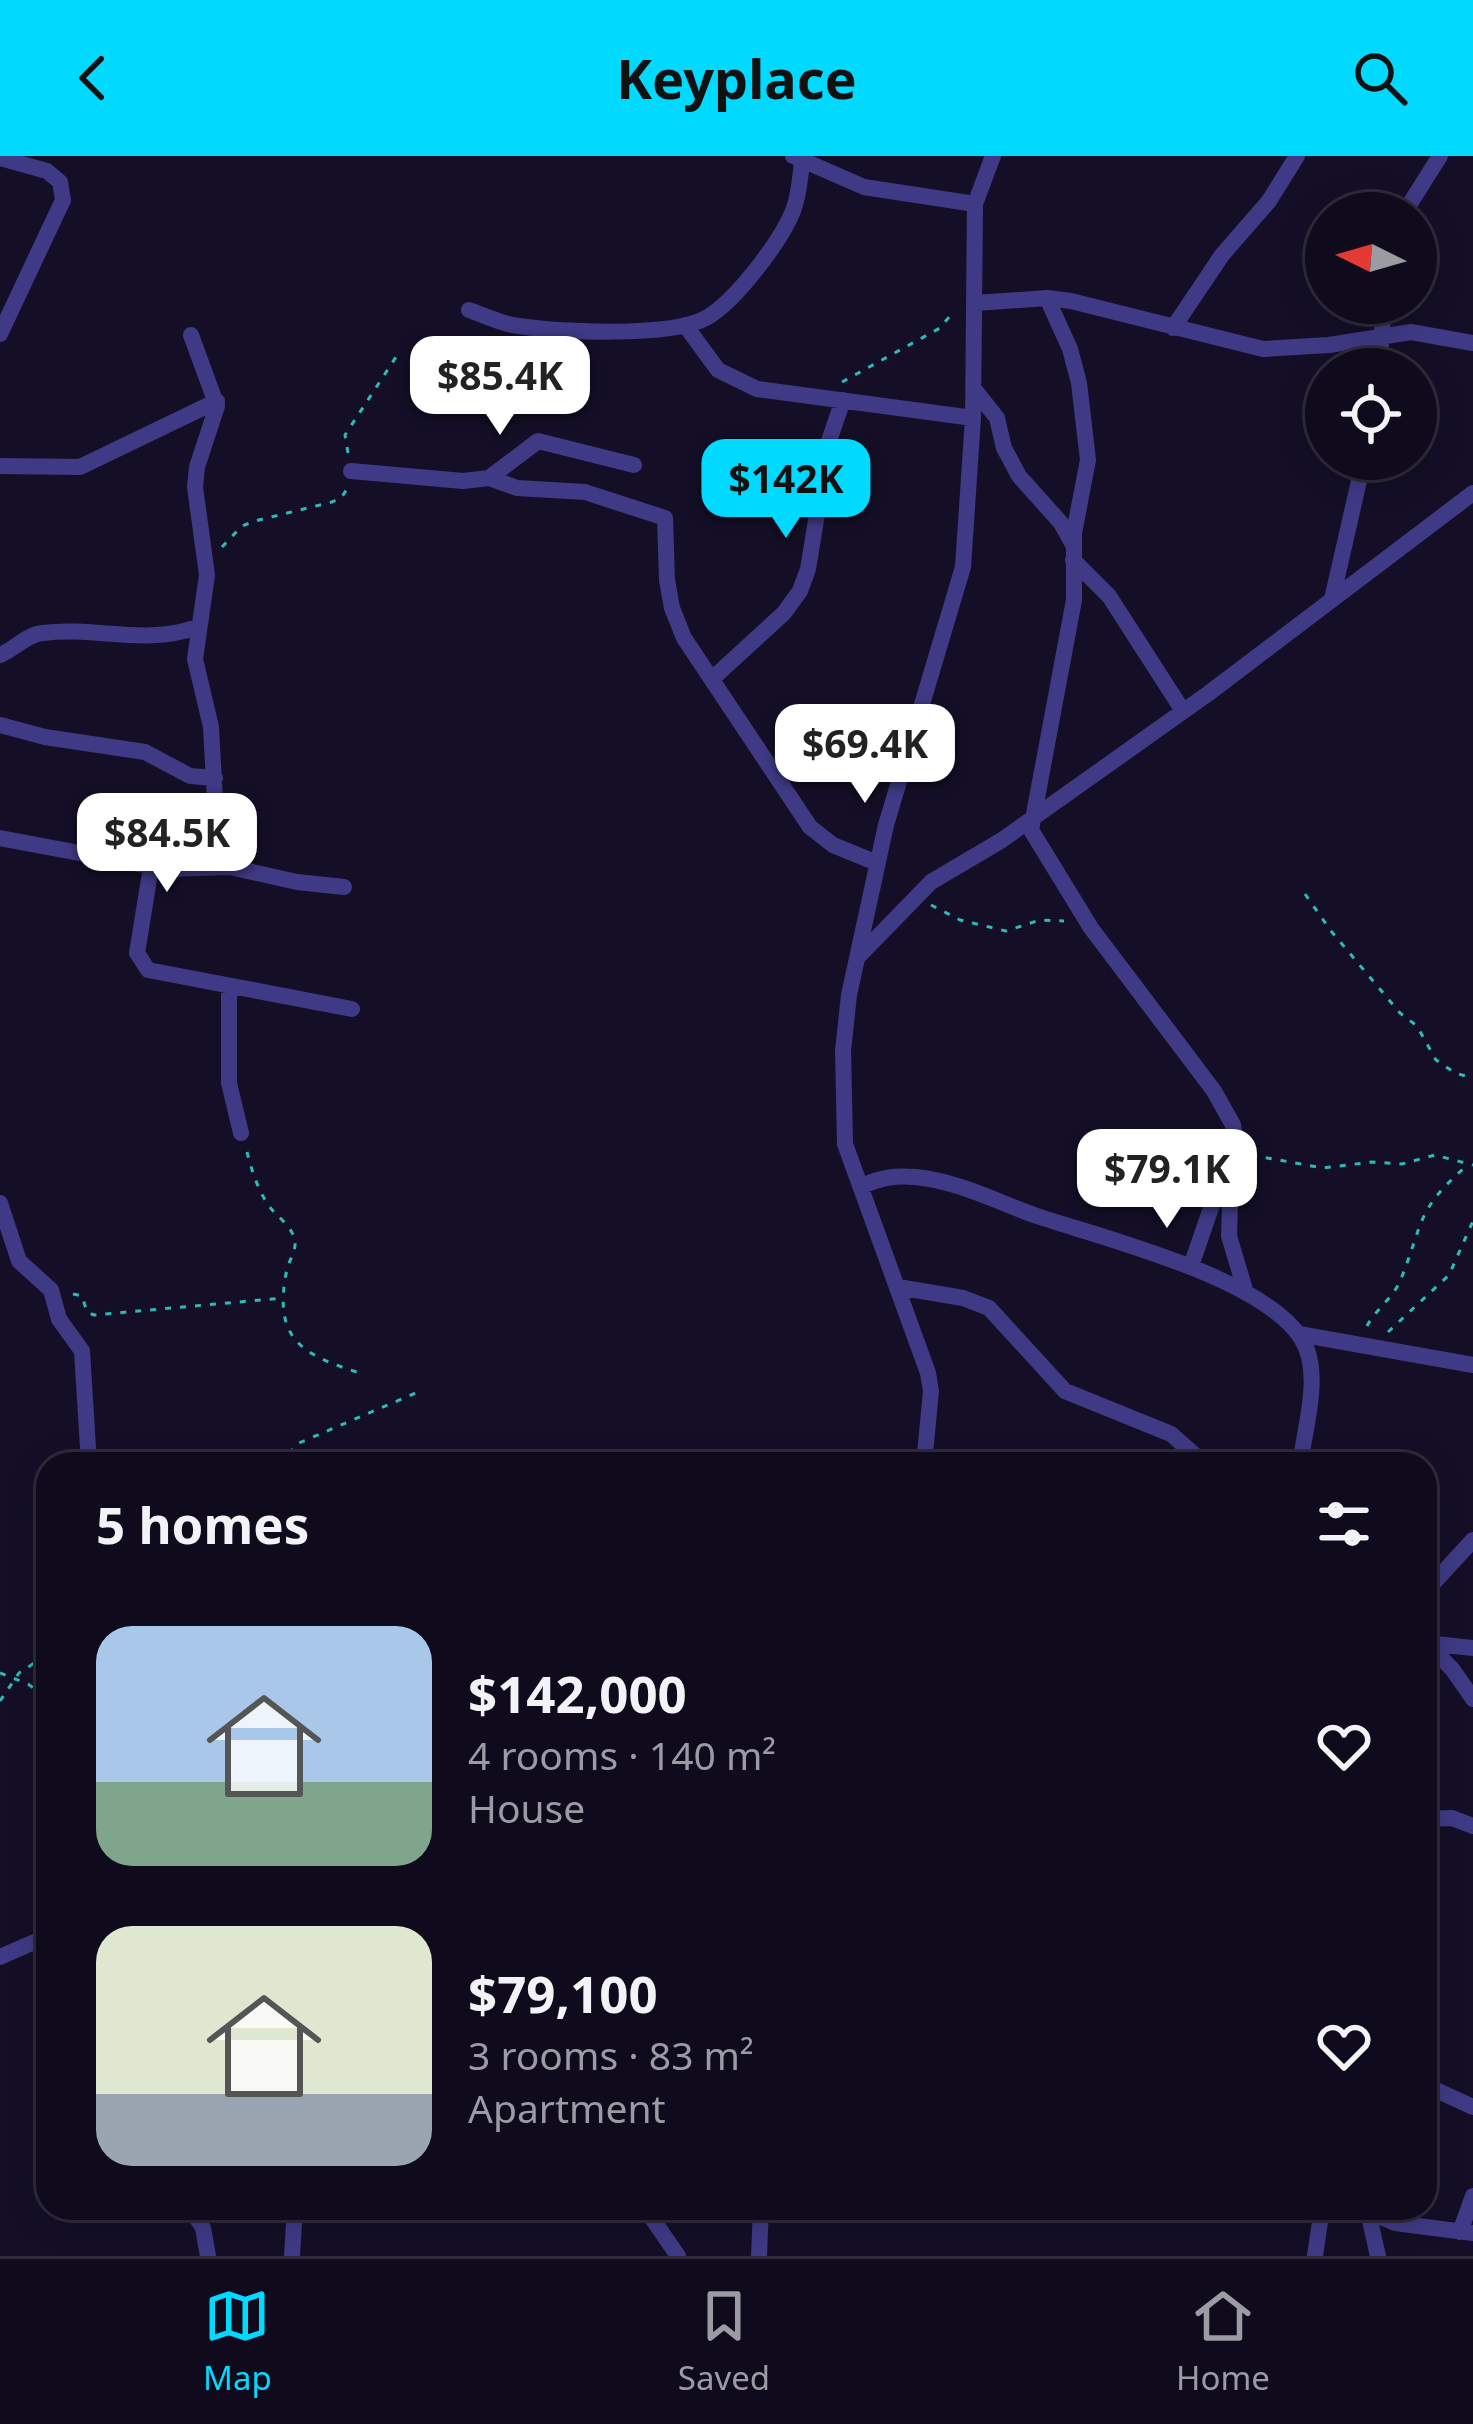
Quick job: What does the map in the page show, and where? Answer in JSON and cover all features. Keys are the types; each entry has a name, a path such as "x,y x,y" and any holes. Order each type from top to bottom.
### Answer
{"street":[{"path":"925,1452 931,1391 928,1373 845,1144 842,1077 856,958 877,863 963,567 974,389 975,204 993,156"},
{"path":"1173,328 1298,156"},
{"path":"1417,192 1440,156"},
{"path":"469,310 509,324 550,329 645,330 685,325 711,315 770,250 793,211 799,157 864,187 975,204"},
{"path":"0,158 47,171 60,182 63,200 0,334"},
{"path":"976,298 1048,298 1262,349 1329,345 1411,332 1473,344"},
{"path":"1048,298 1079,383 1088,455 1073,552 1075,592 1031,830 1088,924 1214,1090 1234,1128 1229,1236 1246,1292"},
{"path":"1382,348 1384,324"},
{"path":"685,325 708,360 732,379 757,389 973,418"},
{"path":"180,869 210,837 215,778 211,727 195,659 206,567 196,475 217,401 191,335"},
{"path":"974,389 994,414 1019,476 1061,523 1073,552 1184,711"},
{"path":"712,679 784,613 800,591 808,569 829,441 843,400"},
{"path":"0,466 80,467 217,401"},
{"path":"489,478 538,441 634,464"},
{"path":"351,471 463,481 489,478 518,488 584,492 665,518 665,567 672,608 684,638 810,827 833,845 877,863"},
{"path":"1333,595 1359,480"},
{"path":"856,958 913,896 1184,711 1473,493"},
{"path":"0,655 40,632 139,637 179,634 197,627"},
{"path":"0,725 65,741 145,752 190,776 215,778"},
{"path":"0,838 151,867 230,867 344,887"},
{"path":"151,867 138,936 140,962 148,970 310,998 352,1010"},
{"path":"230,986 229,1083 241,1133"},
{"path":"1191,1265 1232,1151"},
{"path":"862,1186 887,1177 932,1179 1191,1265 1246,1292 1299,1334 1309,1357 1302,1452"},
{"path":"0,1203 19,1261 51,1289 59,1319 84,1360 88,1452"},
{"path":"898,1287 989,1307 1056,1384 1073,1396 1135,1416 1171,1434 1191,1452"},
{"path":"1299,1334 1473,1364"},
{"path":"1437,1581 1473,1540"},
{"path":"1437,1644 1473,1648"},
{"path":"1437,1654 1473,1699"},
{"path":"1437,1819 1473,1826"},
{"path":"0,1957 36,1941"},
{"path":"1437,2091 1473,2107"},
{"path":"1388,2220 1467,2233 1473,2195"},
{"path":"198,2220 208,2256"},
{"path":"292,2256 294,2220"},
{"path":"653,2220 678,2256"},
{"path":"759,2256 760,2220"},
{"path":"1315,2256 1320,2220"},
{"path":"1367,2220 1378,2256"}],"path":[{"path":"815,398 940,328 976,298"},
{"path":"206,567 242,526 341,498 347,492 351,471 345,435 396,357"},
{"path":"1305,894 1400,1013 1417,1027 1436,1060 1473,1078"},
{"path":"913,896 960,920 995,929 1014,930 1040,920 1088,924"},
{"path":"241,1133 267,1203 291,1230 295,1242 287,1269 288,1331 296,1345 363,1374"},
{"path":"1232,1151 1323,1168 1402,1164 1435,1155 1471,1164"},
{"path":"1365,1344 1376,1309 1398,1286 1424,1211 1471,1164"},
{"path":"1365,1344 1449,1275 1473,1221"},
{"path":"54,1299 77,1293 87,1312 94,1315 285,1298"},
{"path":"289,1452 298,1443 418,1392"},
{"path":"0,1701 16,1678 36,1663"},
{"path":"0,1673 36,1691"}]}
